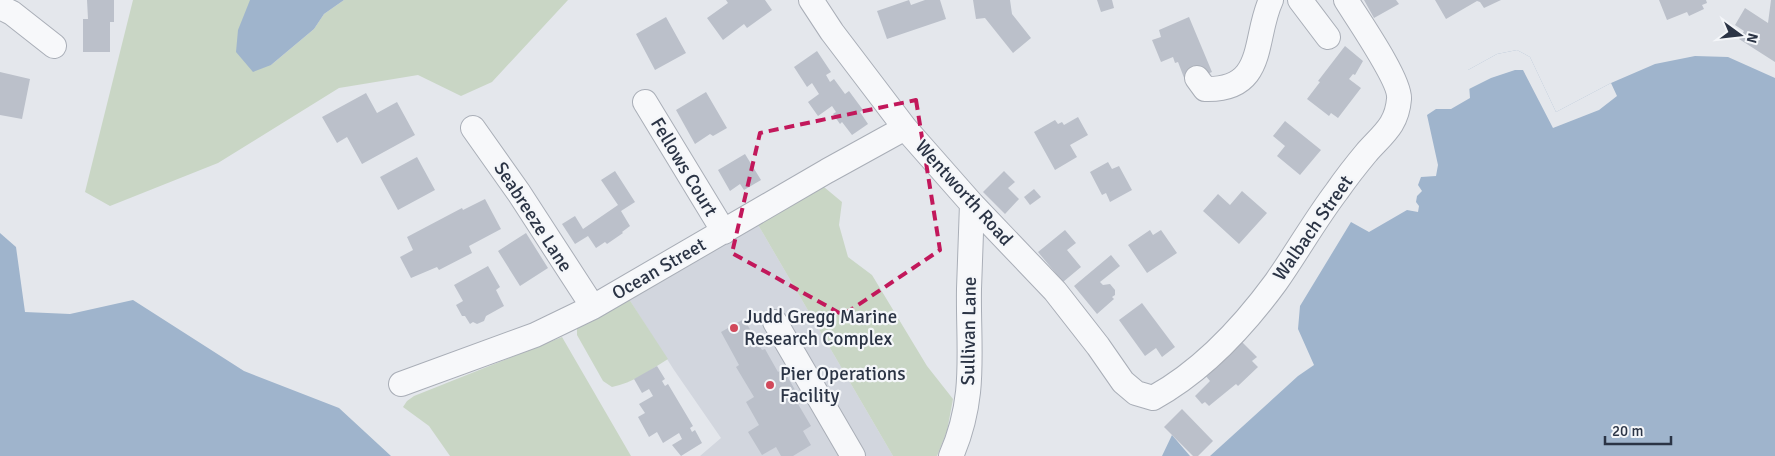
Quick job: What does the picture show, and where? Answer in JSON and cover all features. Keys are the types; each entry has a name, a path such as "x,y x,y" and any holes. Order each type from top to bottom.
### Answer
{"street":[{"name":"Wentworth Road","path":"811,0 832,32 905,128 972,204 1055,291 1098,346 1123,382"},
{"path":"1197,78 1205,90 1220,90 1234,84 1248,73 1255,58 1271,0"},
{"path":"1300,0 1328,37"},
{"name":"Walbach Street","path":"1123,382 1136,393 1153,398 1176,385 1211,356 1242,324 1275,283 1336,191 1386,133 1396,118 1400,96 1388,68 1346,0"},
{"path":"0,7 12,13 54,46"},
{"name":"Fellows Court","path":"645,102 724,232"},
{"name":"Seabreeze Lane","path":"473,128 519,193 593,307"},
{"name":"Ocean Street","path":"401,384 535,335 593,307 827,171 905,128"},
{"name":"Sullivan Lane","path":"951,456 967,406 971,368 969,290 972,204"},
{"path":"775,322 853,456"}],"highlighted area":[{"path":"916,100 940,250 843,315 732,253 760,133"}],"shaded area":[{"name":"Judd Gregg Marine Research Complex","path":"757,223 893,456 700,456 721,438 674,370 627,296"}],"green space":[{"path":"133,0 250,0 271,65 314,29 324,14 344,0 568,0 492,82 461,96 418,75 339,88 218,163 110,206 85,192"},
{"path":"824,187 842,202 839,225 848,257 872,275 927,366 953,399 947,431 937,456 893,456 757,223"},
{"path":"627,296 668,359 634,379 612,387 603,381 577,335 577,328"},
{"path":"562,337 631,456 450,456 429,426 403,407 414,396"}],"water":[{"path":"250,0 344,0 324,14 314,29 271,65 253,72 236,52 238,30"},
{"path":"1517,50 1530,57 1556,112 1611,83 1655,64 1695,56 1728,57 1775,78 1775,456 1210,456 1298,376 1314,365 1298,329 1300,306 1351,222 1369,232 1407,210 1418,212 1419,206 1416,202 1417,196 1422,191 1418,185 1421,177 1436,176 1438,165 1427,115 1436,109 1451,109 1470,98 1468,70 1497,54"},
{"path":"0,233 16,247 25,312 70,314 133,300 244,371 339,408 391,456 0,456"},
{"path":"1172,435 1190,456 1162,456"}],"pier":[{"path":"1517,50 1530,57 1556,112 1611,83 1617,96 1599,110 1553,128 1523,70 1515,70 1491,78 1467,90 1468,70 1497,54"}],"building":[{"path":"87,0 114,0 114,22 110,22 110,52 83,52 83,19 88,19"},
{"path":"726,0 765,0 772,10 747,28 744,24 723,40 707,18 728,3"},
{"path":"909,0 911,5 925,0 940,0 946,19 887,39 877,11"},
{"path":"973,0 1010,0 1012,14 1031,38 1013,53 985,18 976,19"},
{"path":"1097,0 1112,0 1114,8 1101,12"},
{"path":"1364,0 1396,0 1399,4 1374,18"},
{"path":"1435,0 1501,0 1484,8 1477,1 1446,19"},
{"path":"1659,0 1706,0 1707,3 1702,5 1704,9 1689,16 1687,12 1667,20"},
{"path":"1771,0 1775,0 1775,62 1739,39 1744,31 1735,25 1745,8 1768,23"},
{"path":"666,17 686,53 655,70 636,34"},
{"path":"1189,17 1212,72 1186,83 1178,62 1175,63 1173,57 1161,62 1152,40 1161,37 1159,30"},
{"path":"1345,46 1363,61 1355,75 1353,74 1349,79 1361,88 1338,118 1331,113 1329,116 1307,99 1320,82 1318,81"},
{"path":"817,51 831,72 826,75 830,82 834,79 845,94 849,91 863,110 860,112 868,124 852,135 842,122 840,124 833,114 836,112 832,106 818,116 808,102 819,94 812,83 807,87 794,67"},
{"path":"0,72 30,79 22,119 0,115"},
{"path":"706,92 727,128 713,136 710,134 695,144 676,110"},
{"path":"366,93 377,113 397,102 415,135 362,164 347,137 337,143 322,117"},
{"path":"1078,117 1088,135 1070,145 1077,157 1055,170 1034,132 1055,120 1058,124 1062,122 1064,125"},
{"path":"1285,121 1321,150 1300,175 1277,156 1285,146 1273,136"},
{"path":"745,154 761,180 744,190 740,184 730,191 718,170"},
{"path":"417,157 435,190 398,210 380,177"},
{"path":"1108,162 1112,169 1119,166 1132,190 1110,202 1106,193 1102,195 1090,172"},
{"path":"615,171 635,202 621,211 630,226 607,244 605,242 596,248 588,236 575,244 562,224 575,216 583,229 618,205 601,180"},
{"path":"1004,171 1015,182 1008,188 1019,199 1005,214 983,192"},
{"path":"1034,189 1041,197 1030,205 1024,197"},
{"path":"1242,191 1267,213 1239,244 1203,211 1218,194 1230,205"},
{"path":"485,199 501,229 469,246 472,253 439,270 437,267 411,278 400,257 413,250 407,237 462,208 463,210"},
{"path":"1065,230 1076,243 1067,250 1081,267 1063,282 1038,252"},
{"path":"1150,230 1153,235 1161,230 1177,253 1147,273 1128,245"},
{"path":"526,233 548,268 520,286 498,251"},
{"path":"1111,255 1120,266 1100,282 1103,285 1110,284 1115,290 1115,295 1112,297 1114,299 1097,314 1074,286"},
{"path":"488,266 500,287 496,290 504,306 486,316 484,321 470,324 465,316 462,316 456,305 463,301 454,285"},
{"path":"1142,303 1175,347 1162,357 1156,348 1145,356 1119,320"},
{"name":"Pier Operations Facility","path":"744,319 762,350 765,349 778,372 783,369 802,402 798,404 811,426 803,431 811,445 793,456 781,456 776,447 762,455 748,432 759,425 746,402 754,397 736,367 739,365 721,332"},
{"path":"1241,341 1257,357 1252,361 1258,367 1238,386 1236,384 1209,406 1205,402 1202,404 1195,396 1210,381 1205,375"},
{"path":"657,366 665,379 662,381 665,386 668,384 693,426 690,428 692,432 695,430 702,443 681,456 672,445 682,439 679,433 663,443 657,432 649,437 638,417 645,413 639,404 653,396 649,389 642,393 634,379"},
{"path":"1182,409 1213,441 1198,456 1193,456 1164,427"}],"place":[{"name":"Judd Gregg Marine Research Complex","path":"734,328"},
{"name":"Pier Operations Facility","path":"770,385"}]}
